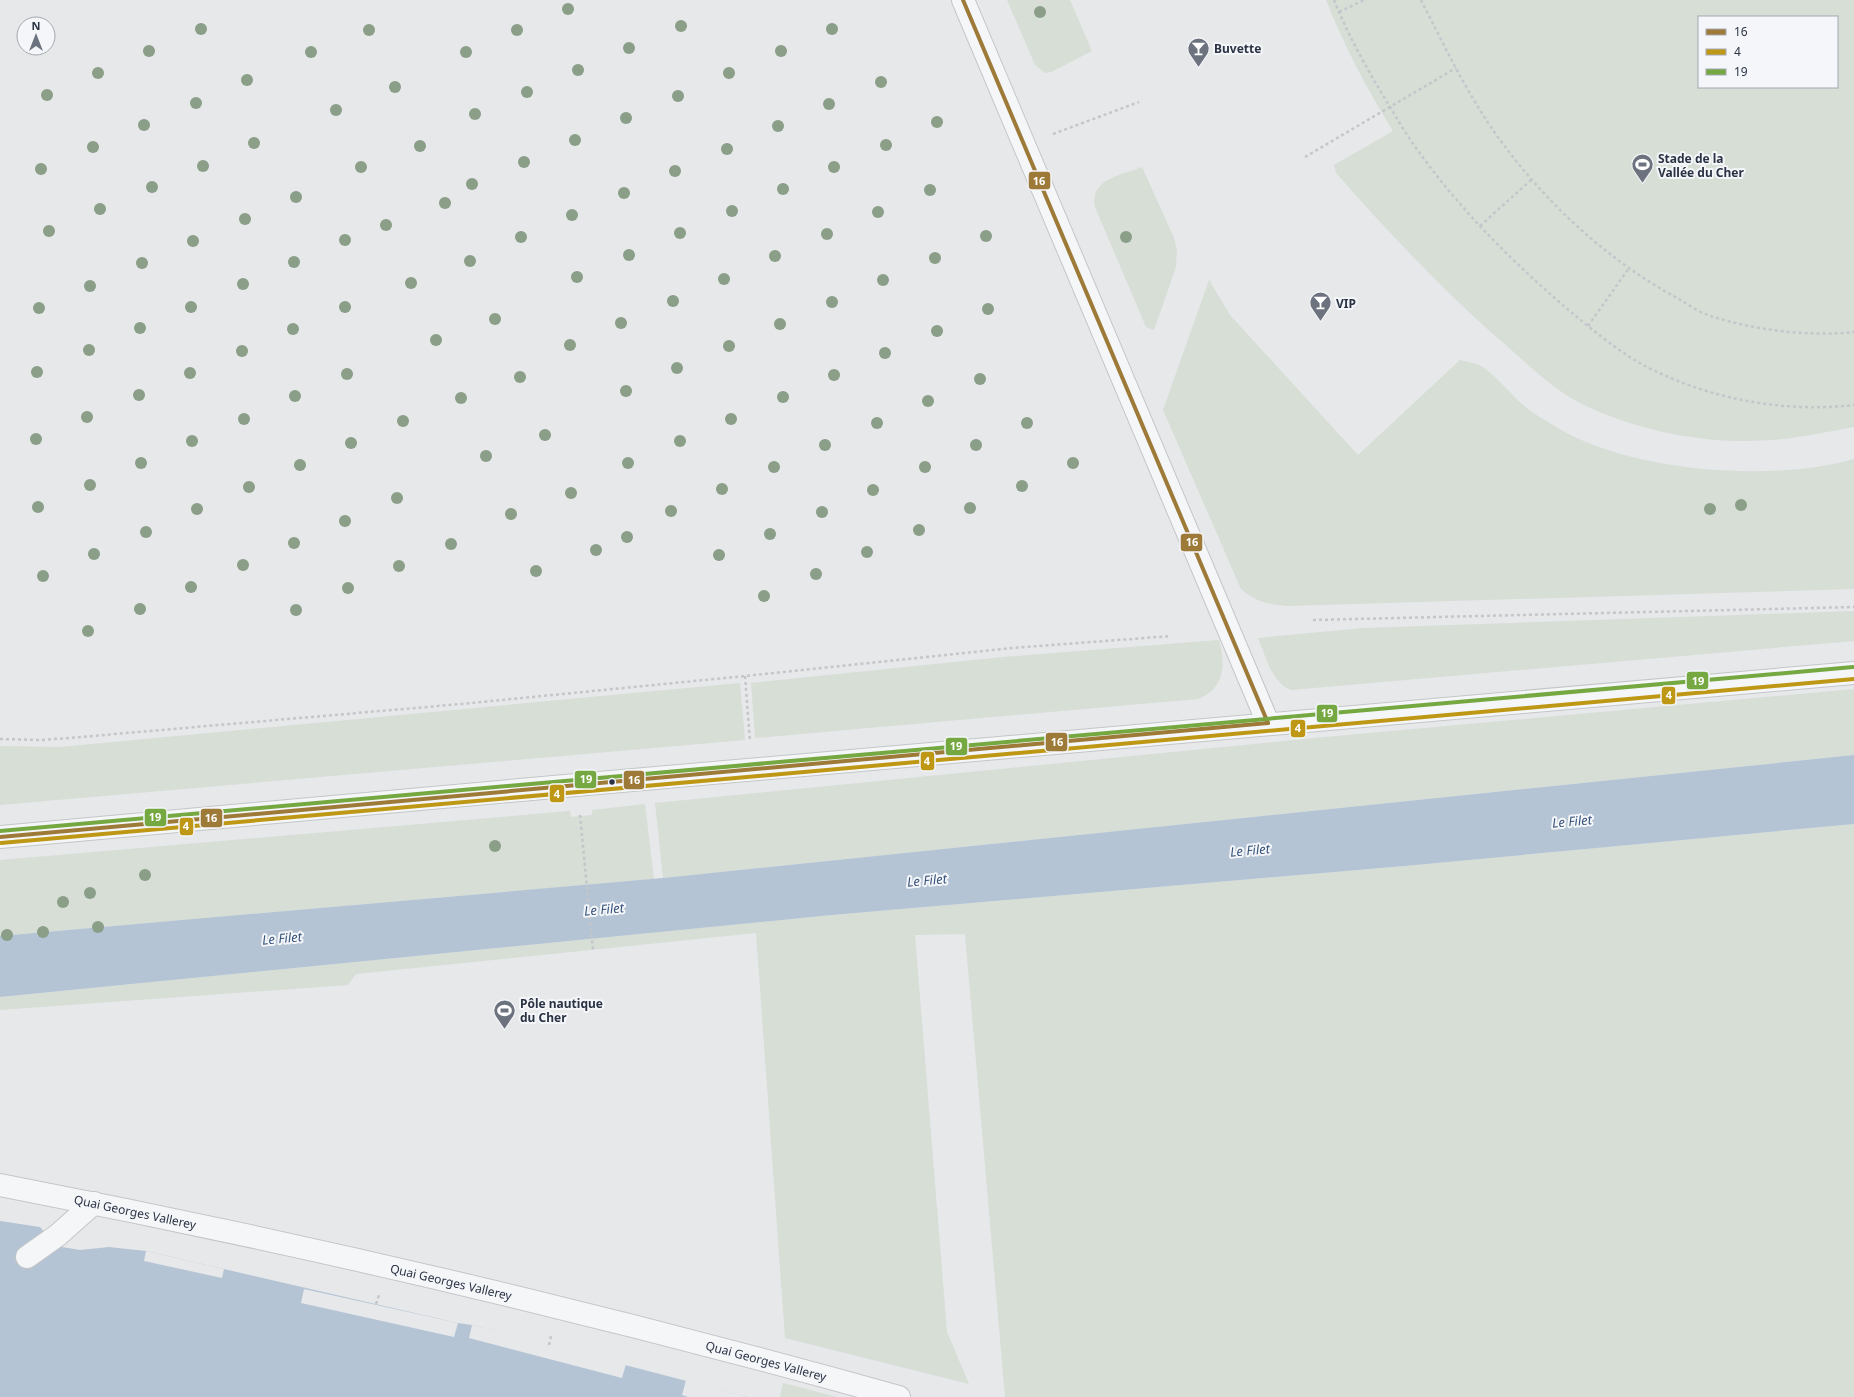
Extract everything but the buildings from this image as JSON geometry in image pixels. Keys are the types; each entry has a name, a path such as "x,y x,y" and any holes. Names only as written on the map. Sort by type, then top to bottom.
{"street":[{"path":"963,0 1268,723"},
{"path":"0,837 1268,723 1854,673"},
{"name":"Quai Georges Vallerey","path":"0,1185 94,1203 370,1263 732,1350 899,1397"},
{"path":"27,1257 58,1234 94,1203"}],"path":[{"path":"1334,0 1359,53 1390,107 1414,145 1456,199 1480,226 1515,261 1588,326 1643,366 1679,382 1708,391 1763,404 1779,406 1795,407 1854,405"},
{"path":"1339,12 1364,0"},
{"path":"1421,0 1456,68 1502,143 1530,180 1601,247 1660,289 1710,316 1770,329 1831,335 1854,332"},
{"path":"1305,157 1456,68"},
{"path":"1024,145 1139,102"},
{"path":"1480,226 1530,180"},
{"path":"1588,326 1630,268"},
{"path":"1313,620 1854,607"},
{"path":"0,739 41,740 469,703 1012,648 1171,636"},
{"path":"745,676 752,769"},
{"path":"580,815 593,950"}],"shaded area":[{"path":"1007,0 1070,0 1092,51 1051,72 1045,73 1035,65"},
{"name":"Stade de la Vallée du Cher","path":"1326,0 1854,0 1854,427 1771,440 1748,441 1700,438 1629,423 1584,405 1563,393 1535,371 1485,327 1441,285 1398,241 1336,173 1334,165 1393,131 1356,67"},
{"path":"1142,167 1174,238 1177,250 1176,267 1154,330 1146,327 1095,207 1094,198 1097,190 1102,184 1117,176"},
{"path":"1209,280 1230,315 1358,455 1460,360 1481,366 1496,378 1525,406 1553,425 1584,441 1619,454 1659,463 1700,469 1742,471 1783,470 1821,466 1854,459 1854,589 1287,606 1257,600 1241,589 1163,410"},
{"path":"1854,611 1854,641 1291,690 1284,686 1274,675 1258,638 1364,628"},
{"path":"1219,640 1222,658 1221,675 1218,683 1213,689 1207,695 1198,699 755,738 751,683 1003,657"},
{"path":"740,683 745,740 0,805 0,746 60,747"},
{"path":"1854,689 1854,755 663,878 655,803 1325,737"},
{"path":"645,804 654,879 0,936 0,860 570,811 571,817 592,815 592,810"},
{"path":"1854,824 1854,1397 1005,1397 965,934 915,935 947,1332 969,1384 785,1338 756,933 356,974 348,985 0,1010 0,997 832,915 1405,866"},
{"path":"783,1383 837,1397 780,1397"}],"water":[{"name":"Le Filet","path":"1854,755 1854,824 1405,866 832,915 0,997 0,936 663,878"},
{"path":"0,1221 40,1227 56,1246 80,1250 109,1247 146,1251 472,1325 748,1397 0,1397"}],"pier":[{"path":"146,1251 224,1269 222,1278 144,1261"},
{"path":"304,1289 458,1323 454,1337 301,1303"},
{"path":"472,1325 626,1364 622,1378 469,1338"},
{"path":"686,1380 748,1397 688,1397 682,1395"}],"transit line":[{"name":"16","path":"963,0 1268,723"},
{"name":"19","path":"0,831 1853,667"},
{"name":"4","path":"1,843 1854,679"},
{"name":"16","path":"0,837 1268,723"}],"place":[{"name":"Buvette","path":"1199,68"},
{"name":"Stade de la Vallée du Cher","path":"1643,184"},
{"name":"VIP","path":"1321,322"},
{"name":"Pôle nautique du Cher","path":"505,1030"}]}
